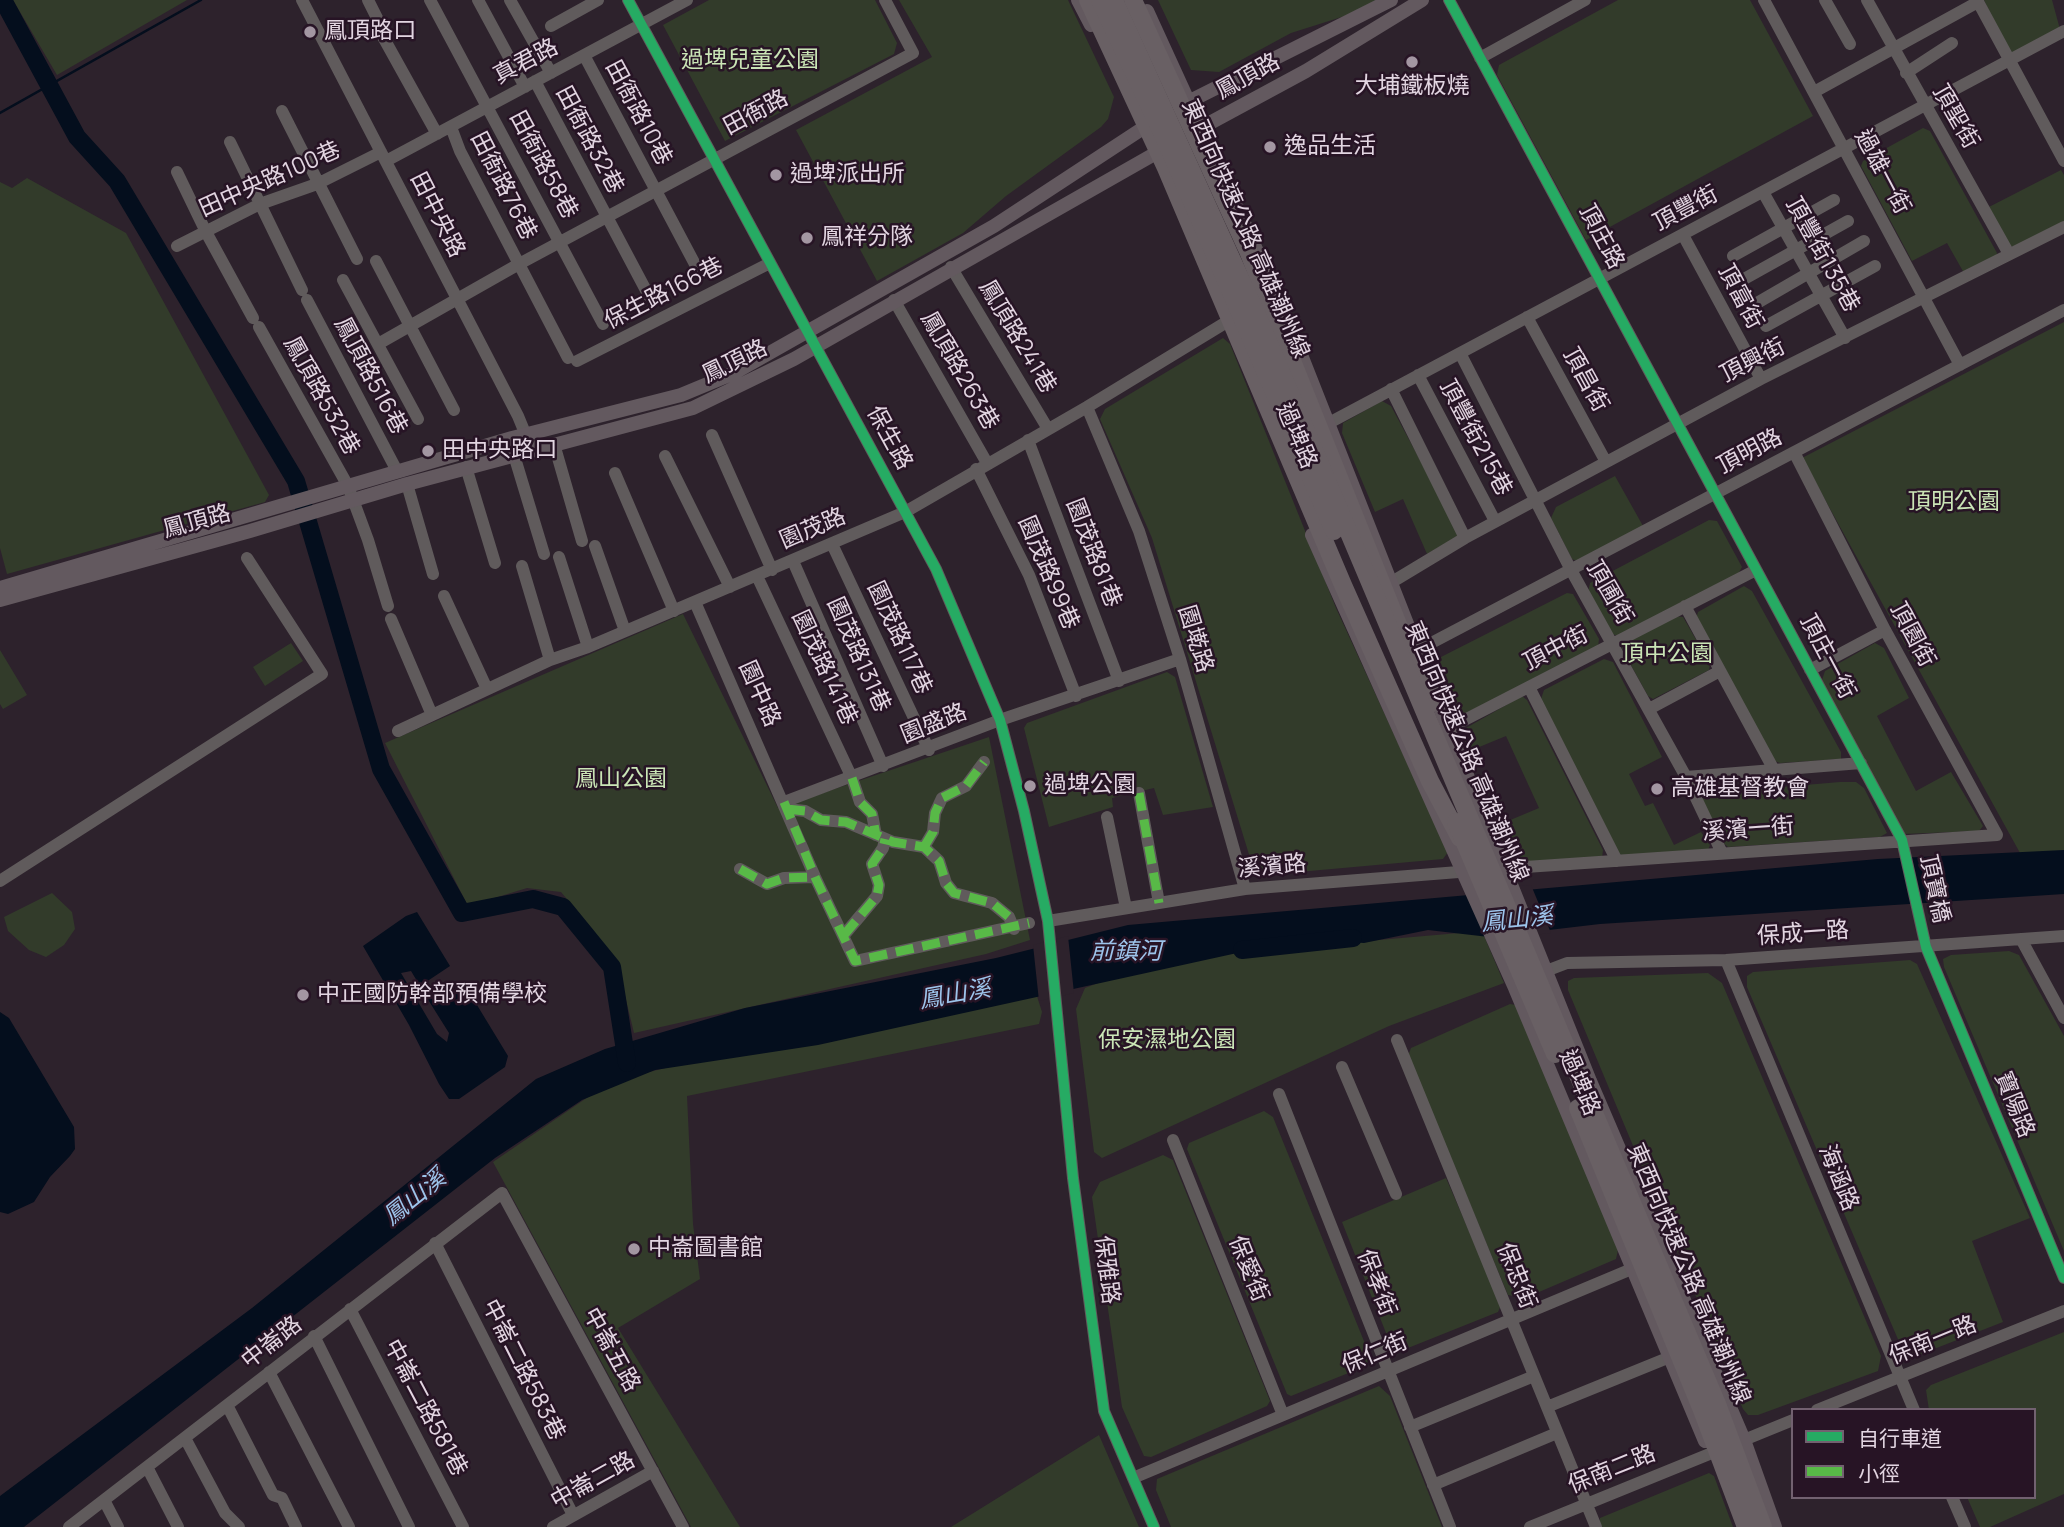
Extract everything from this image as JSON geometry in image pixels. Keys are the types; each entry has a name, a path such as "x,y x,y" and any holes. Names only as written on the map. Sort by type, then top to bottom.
{"highway":[{"path":"1088,0 1210,273 1408,732 1472,860"},
{"name":"東西向快速公路 高雄潮州線","path":"1100,0 1245,321 1437,772 1702,1410 1746,1527"},
{"name":"東西向快速公路 高雄潮州線","path":"1114,0 1257,315 1472,860 1717,1404 1763,1527"},
{"path":"1133,0 1199,130 1411,654 1472,860"}],"main road":[{"path":"1078,0 1144,127"},
{"path":"1142,0 1187,102"},
{"name":"鳳頂路","path":"0,588 289,510 350,492 397,471 526,434 681,395 734,373 994,226 1144,127 1187,102 1391,0"},
{"name":"鳳頂路","path":"350,492 407,484 693,408 724,395 815,347 951,267 1306,71 1422,0"},
{"name":"過埤路","path":"1199,130 1281,304 1502,868 1744,1440 1775,1527"},
{"name":"過埤路","path":"1156,153 1334,588 1472,860 1472,890 1634,1268 1738,1527"},
{"name":"鳳頂路","path":"0,600 250,531 289,510"}],"street":[{"name":"田中央路","path":"302,0 532,450"},
{"path":"368,0 437,134"},
{"name":"田衙路58巷","path":"429,0 489,106 603,324"},
{"name":"田衙路32巷","path":"478,0 530,84 649,296"},
{"path":"510,0 551,73"},
{"path":"551,26 598,0"},
{"name":"保生路","path":"628,0 905,512 955,610 1000,720 1024,811 1048,921"},
{"name":"真君路","path":"383,157 451,127 687,0"},
{"name":"田衙路","path":"377,344 655,190 913,53 885,0"},
{"name":"頂庄路","path":"1449,0 1716,494"},
{"path":"1480,58 1585,0"},
{"name":"過雄一街","path":"1764,0 1960,365"},
{"path":"1825,0 1850,44"},
{"name":"頂聖街","path":"1867,0 2009,254"},
{"path":"1814,92 1977,1 2064,161"},
{"name":"頂豐街","path":"1326,424 2064,31"},
{"path":"1906,73 1952,43"},
{"name":"田衙路10巷","path":"584,55 697,268"},
{"path":"282,111 357,259"},
{"name":"田衙路76巷","path":"451,127 460,151 519,264 573,359"},
{"name":"鳳頂路516巷","path":"230,142 304,295 397,471"},
{"name":"田中央路100巷","path":"177,247 260,204 383,157"},
{"name":"鳳頂路532巷","path":"177,172 205,232 350,492 388,606"},
{"name":"頂豐街135巷","path":"1763,192 1844,338"},
{"path":"1733,256 1834,200"},
{"path":"1744,279 1848,221"},
{"name":"頂興街","path":"1392,582 1495,521 1761,379 2064,227"},
{"name":"頂富街","path":"1683,234 1761,379"},
{"path":"1757,303 1864,241"},
{"path":"376,261 454,410"},
{"name":"保生路166巷","path":"573,359 770,263"},
{"name":"鳳頂路241巷","path":"951,267 1048,429"},
{"path":"1766,326 1875,267"},
{"path":"343,280 418,419"},
{"name":"鳳頂路263巷","path":"894,300 981,466"},
{"name":"頂明路","path":"1418,650 2064,310"},
{"name":"頂昌街","path":"1527,317 1606,462"},
{"name":"園茂路","path":"398,731 550,660 625,632 905,512 981,466 1087,408 1224,323"},
{"name":"頂圃街","path":"1460,353 1571,570 1686,777 1722,853"},
{"name":"頂豐街215巷","path":"1418,375 1495,521"},
{"path":"1391,389 1465,538"},
{"name":"園墘路","path":"1087,408 1139,531 1180,659 1245,889"},
{"path":"712,435 772,570"},
{"name":"園茂路81巷","path":"1028,440 1119,681"},
{"path":"554,444 582,541"},
{"name":"頂園街","path":"1794,452 1885,630 1997,835"},
{"path":"514,455 544,554"},
{"path":"665,456 730,587"},
{"name":"園茂路99巷","path":"981,466 1029,575 1076,696"},
{"path":"466,467 495,563"},
{"path":"615,474 674,611"},
{"path":"407,484 433,574"},
{"name":"頂庄一街","path":"1716,494 1902,840"},
{"name":"園茂路117巷","path":"832,544 929,750"},
{"path":"595,546 625,632"},
{"path":"559,557 588,647"},
{"path":"0,881 322,674 247,558"},
{"name":"園茂路131巷","path":"793,561 883,766"},
{"path":"522,566 550,660"},
{"name":"頂中街","path":"1447,729 1756,570"},
{"name":"園茂路141巷","path":"758,576 852,778 860,802 872,814 880,837"},
{"path":"443,596 487,690"},
{"name":"園中路","path":"695,602 815,877 855,961 1014,929"},
{"path":"1685,606 1774,771"},
{"path":"391,619 432,715"},
{"path":"1810,670 1885,630"},
{"name":"園盛路","path":"785,806 1000,720 1180,659"},
{"path":"1649,709 1720,671"},
{"path":"1529,687 1617,861"},
{"path":"924,847 933,832 935,813 942,798 966,786 984,762"},
{"path":"1686,777 1861,763"},
{"path":"1139,793 1160,903"},
{"path":"785,806 805,811 821,820 846,822 880,837 924,847 939,861 946,883 954,893 992,903 1009,917 1014,929 1029,923"},
{"path":"1107,817 1126,908"},
{"name":"溪濱一街","path":"1502,868 1997,835"},
{"path":"844,935 877,896 879,885 872,864 883,848 880,837"},
{"name":"頂寶橋","path":"1902,840 1926,947"},
{"name":"溪濱路","path":"1048,921 1245,889 1472,860 1502,868"},
{"path":"740,869 767,884 784,878 815,877"},
{"name":"保雅路","path":"1048,921 1073,1178 1104,1411 1154,1527"},
{"name":"保成一路","path":"1546,971 1567,963 1726,960 2064,936"},
{"path":"2021,939 2064,1018"},
{"name":"寶陽路","path":"1926,947 2064,1278"},
{"name":"海涵路","path":"1726,960 1913,1408"},
{"name":"保忠街","path":"1397,1040 1596,1527"},
{"path":"1342,1066 1396,1194"},
{"name":"保孝街","path":"1279,1094 1450,1527"},
{"name":"保愛街","path":"1173,1140 1283,1415"},
{"name":"中崙路","path":"69,1527 502,1193"},
{"name":"中崙五路","path":"502,1193 683,1527"},
{"name":"中崙二路583巷","path":"435,1243 564,1523"},
{"name":"保仁街","path":"1133,1478 1634,1268"},
{"name":"中崙二路581巷","path":"350,1309 463,1527"},
{"name":"保南一路","path":"1822,1408 2064,1311"},
{"path":"314,1336 408,1527"},
{"path":"1547,1407 1670,1357"},
{"path":"269,1372 349,1527"},
{"path":"1410,1427 1534,1376"},
{"path":"227,1405 273,1495 282,1498 296,1527"},
{"path":"1710,1453 1791,1421"},
{"path":"1433,1485 1557,1433"},
{"path":"185,1438 225,1513 239,1527"},
{"name":"保南二路","path":"1530,1527 1710,1453"},
{"path":"147,1467 178,1527"},
{"name":"中崙二路","path":"564,1523 653,1471"},
{"path":"1953,1499 1965,1527"},
{"path":"104,1500 118,1527"}],"green space":[{"path":"13,0 187,0 57,75"},
{"name":"過埤兒童公園","path":"709,0 875,0 897,43 894,54 725,141 663,25"},
{"path":"899,0 1068,0 1114,97 1108,119 1101,127 1006,196 963,233 877,281 796,130 932,57"},
{"path":"1158,0 1377,0 1348,15 1291,33 1219,72 1191,70"},
{"path":"1618,0 1750,0 1813,116 1586,240 1497,75 1499,65"},
{"path":"1984,0 2052,0 2061,33 2011,58"},
{"path":"1923,128 1930,131 1997,253 1996,257 1964,273 1947,243 1912,261 1861,166 1863,161"},
{"path":"2061,170 2064,175 2064,222 2013,247 2007,244 1987,208"},
{"path":"27,178 126,233 269,495 265,502 7,574 0,548 0,182 12,188"},
{"name":"頂明公園","path":"2064,322 2064,859 2025,862 1802,458"},
{"path":"1223,338 1230,344 1336,608 1448,852 1443,859 1265,875 1258,873 1251,861 1152,538 1100,419 1105,409"},
{"path":"1382,401 1391,406 1458,531 1457,537 1427,554 1403,499 1375,512 1342,433 1343,423"},
{"path":"1615,476 1643,526 1579,562 1572,559 1551,518 1556,507"},
{"path":"1709,520 1717,521 1742,567 1737,576 1619,636 1611,634 1588,592 1590,583"},
{"path":"1744,586 1752,591 1841,752 1841,759 1780,763 1772,760 1696,619 1698,612"},
{"path":"1567,593 1573,594 1599,639 1598,647 1455,719 1434,665 1439,658"},
{"name":"鳳山公園","path":"683,614 778,808 989,737 1030,940 986,954 634,1033 620,975 593,930 561,892 527,888 468,906 385,743"},
{"name":"頂中公園","path":"1674,616 1683,617 1710,664 1709,670 1653,699 1648,696 1621,647 1624,642"},
{"path":"291,643 303,661 265,686 253,667"},
{"path":"1875,643 1884,648 1909,698 1877,716 1916,791 1951,772 1983,826 1979,831 1903,834 1822,680 1825,671"},
{"path":"0,650 27,695 3,709 0,704"},
{"path":"1604,659 1613,662 1662,757 1629,774 1645,806 1653,803 1674,845 1701,832 1710,845 1708,850 1623,856 1617,852 1541,699 1544,690"},
{"path":"1167,672 1175,677 1213,807 1163,815 1154,788 1112,798 1113,807 1049,827 1024,728 1027,723"},
{"path":"1522,696 1527,700 1603,850 1602,858 1519,862 1510,858 1496,826 1539,808 1506,736 1467,752 1459,732"},
{"path":"1856,782 1864,788 1887,833 1880,837 1728,847 1721,841 1700,794"},
{"path":"52,893 72,912 75,929 64,945 46,957 29,950 8,931 4,917"},
{"name":"保安濕地公園","path":"1482,931 1504,983 1389,1026 1102,1158 1094,1152 1076,1009 1085,988 1160,959"},
{"path":"2009,951 2019,955 2064,1036 2064,1251 1944,967 1943,959 1951,955"},
{"path":"1910,960 1917,964 2030,1218 1972,1241 2003,1322 1911,1358 1903,1351 1747,987 1747,976 1753,972"},
{"path":"1708,973 1722,983 1881,1356 1878,1371 1758,1415 1748,1415 1743,1409 1568,990 1568,981 1574,978"},
{"path":"1036,993 1042,1012 1039,1024 687,1096 693,1224 700,1279 618,1328 740,1527 691,1527 493,1162 610,1082 787,1037"},
{"path":"1510,1004 1516,1005 1618,1250 1616,1259 1525,1298 1508,1295 1408,1056 1411,1048"},
{"path":"1264,1111 1273,1117 1370,1356 1366,1366 1291,1396 1287,1394 1187,1149 1189,1143"},
{"path":"1163,1155 1173,1160 1270,1401 1267,1406 1151,1457 1144,1456 1122,1407 1092,1197 1100,1182"},
{"path":"1446,1178 1501,1305 1498,1312 1398,1352 1392,1348 1342,1222"},
{"path":"2064,1332 2064,1494 1990,1527 1980,1527 1968,1499 2036,1499 2036,1408 1929,1408 1926,1390 1931,1385"},
{"path":"1379,1386 1390,1396 1442,1527 1171,1527 1156,1490 1157,1479"},
{"path":"1099,1435 1139,1527 951,1527"},
{"path":"1709,1473 1714,1476 1733,1527 1600,1527 1600,1518"}],"water":[{"name":"前鎮河","path":"2064,850 2064,894 1600,924 1489,937 1428,930 1364,943 1301,939 818,1045 655,1070 582,1100 495,1158 24,1527 0,1527 0,1496 252,1308 536,1079 605,1049 745,1008 996,958 1128,925 1878,859"},
{"path":"417,912 450,966 420,986 411,971 401,973 437,1034 447,1042 449,1033 427,998 449,983 463,982 508,1056 505,1067 459,1099 449,1099 439,1084 409,1025 363,946 406,916"},
{"path":"0,1012 9,1018 74,1127 75,1149 50,1177 34,1202 8,1214 0,1212"}],"pier":[{"path":"1531,885 1551,933 1488,940 1465,891"},
{"path":"1068,936 1074,993 1039,1001 1033,945"}],"waterway":[{"path":"3,0 77,137 117,181 296,481 381,769 462,913 533,899 563,907 612,967 627,1063"},
{"path":"0,113 201,0"},
{"name":"鳳山溪","path":"1242,950 1353,938"}],"marked path":[{"path":"924,847 933,832 935,813 942,798 966,786 984,762"},
{"path":"852,778 860,802 872,814 876,835"},
{"path":"1139,793 1159,903"},
{"path":"784,802 815,877 855,961 1029,923"},
{"path":"787,809 805,811 821,820 846,822 893,842 924,847 939,861 946,883 954,893 992,903 1009,917 1014,929"},
{"path":"844,935 877,896 879,885 872,864 883,848 885,839"},
{"path":"740,869 767,884 784,878 815,877"}],"cycle path":[{"path":"628,0 936,569 1000,720 1024,811 1048,921 1073,1178 1104,1411 1154,1527"},
{"path":"1449,0 1902,840 1926,947 2064,1278"}],"place":[{"name":"鳳頂路口","path":"310,32"},
{"name":"大埔鐵板燒","path":"1412,62"},
{"name":"逸品生活","path":"1270,147"},
{"name":"過埤派出所","path":"776,175"},
{"name":"鳳祥分隊","path":"807,238"},
{"name":"田中央路口","path":"428,451"},
{"name":"過埤公園","path":"1030,786"},
{"name":"高雄基督教會","path":"1657,789"},
{"name":"中正國防幹部預備學校","path":"303,995"},
{"name":"中崙圖書館","path":"634,1249"}]}
